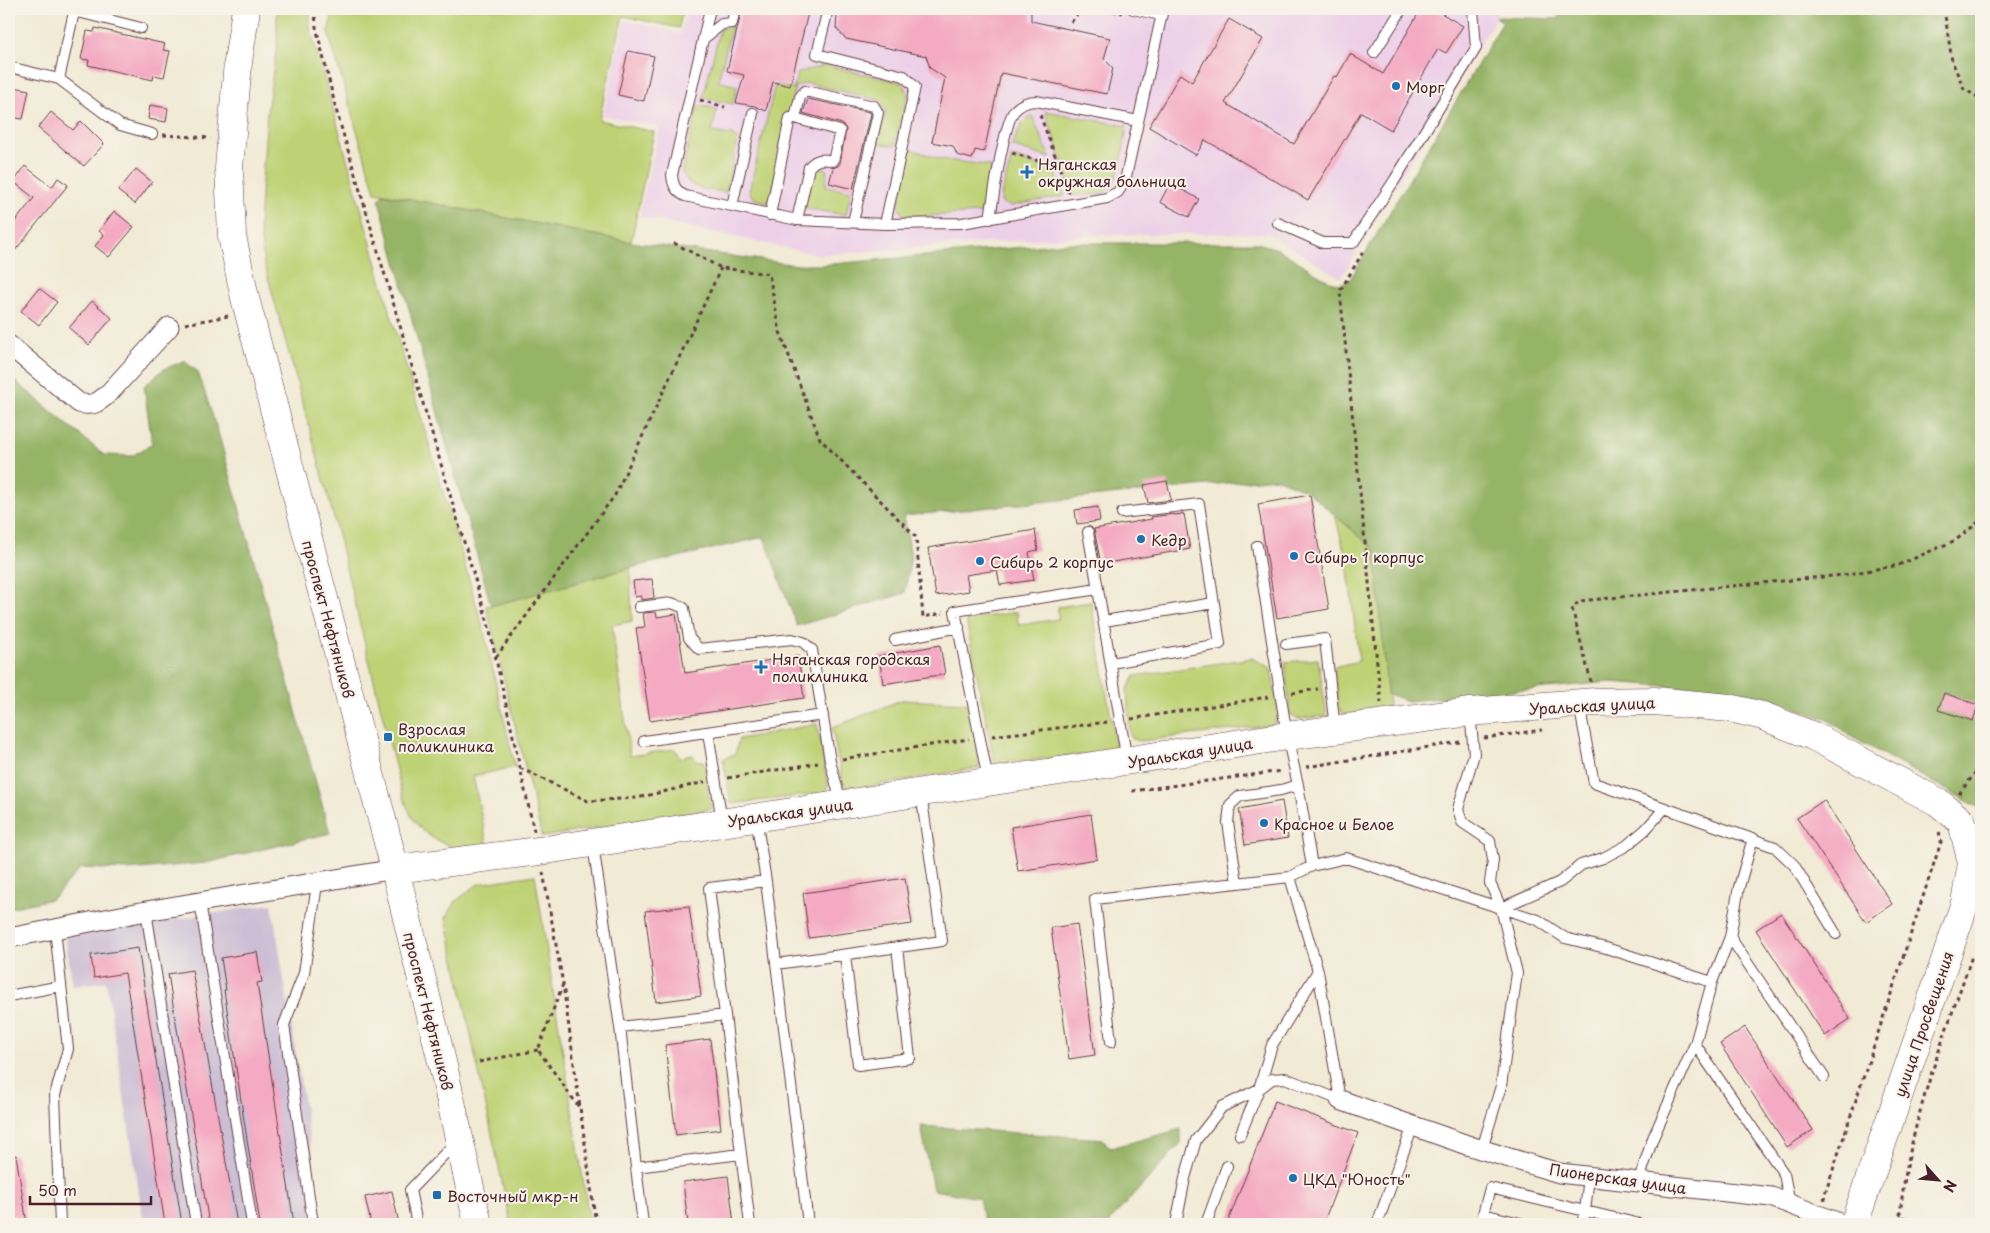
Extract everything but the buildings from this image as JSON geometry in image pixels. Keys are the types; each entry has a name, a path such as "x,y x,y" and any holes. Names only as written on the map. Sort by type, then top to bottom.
{"street":[{"name":"проспект Нефтяников","path":"246,9 238,62 229,168 232,236 248,312 395,869 460,1139 478,1224"},
{"path":"9,345 79,403 89,406 98,403 169,327"},
{"name":"Уральская улица","path":"395,869 539,851 1128,762 1287,736 1470,713 1587,702 1654,701 1693,703 1730,708 1763,716 1813,736 1938,802 1962,833"},
{"name":"улица Просвещения","path":"1854,1224 1965,903 1972,863 1962,833"},
{"path":"9,938 146,911 317,884 395,869"},
{"name":"Пионерская улица","path":"1340,1100 1482,1149 1559,1173 1771,1197 1834,1221"}],"lane":[{"path":"710,9 672,175 673,184 678,192 685,196 797,220 886,224 962,223 1106,198 1118,192 1125,181 1162,12 1131,11"},
{"path":"703,40 722,24 732,23 736,9"},
{"path":"828,9 817,54 904,76 915,87 886,224"},
{"path":"1374,53 1402,9"},
{"path":"1278,222 1323,243 1353,243 1394,181 1476,48 1474,9"},
{"path":"59,79 74,12 82,11 140,28"},
{"path":"9,67 59,79 120,125 152,134"},
{"path":"795,118 800,97 806,91 874,106 878,113 853,222"},
{"path":"990,219 1002,150 1010,118 1015,110 1029,101 1036,101 1138,121"},
{"path":"732,206 753,113"},
{"path":"770,215 790,118 795,118 840,132 833,161 823,158 814,161 809,167 797,220"},
{"path":"1111,663 1220,644 1199,504 1122,513"},
{"path":"1088,532 1128,762"},
{"path":"1257,546 1287,736 1298,784 1312,866"},
{"path":"988,782 955,612 1098,589"},
{"path":"639,607 672,603 684,608 689,638 699,649 792,638 803,642 812,650 830,761 842,805"},
{"path":"1104,621 1214,603"},
{"path":"895,640 959,627"},
{"path":"1286,644 1326,639 1335,730"},
{"path":"1587,702 1594,783 1775,847 1794,865 1836,934"},
{"path":"1470,713 1474,754 1458,809 1462,822 1490,841 1493,860 1490,883 1501,908 1517,973 1501,1086 1482,1149"},
{"path":"644,742 823,714"},
{"path":"708,732 722,822"},
{"path":"1237,883 1228,822 1230,805 1240,796 1281,790 1298,784"},
{"path":"776,964 942,941 921,793"},
{"path":"1501,908 1560,882 1581,865 1603,858 1626,846 1645,830 1664,809"},
{"path":"756,817 766,881 808,1224"},
{"path":"1638,1183 1653,1138 1695,1044 1712,982 1730,936 1739,887 1752,838"},
{"path":"593,842 620,1027 643,1224"},
{"path":"1111,1042 1095,899 1290,877 1312,866 1346,858 1538,920 1565,938 1606,948 1712,982"},
{"path":"1290,877 1318,970 1340,1100"},
{"path":"750,1224 709,888 766,881"},
{"path":"313,1224 284,1025 304,973 317,884"},
{"path":"200,902 252,1224"},
{"path":"146,911 196,1224"},
{"path":"55,929 68,1049 55,1095 60,1224"},
{"path":"1730,936 1824,1077"},
{"path":"845,954 858,1064 910,1058 897,947"},
{"path":"1240,1135 1259,1089 1272,1045 1318,970"},
{"path":"9,996 61,986"},
{"path":"620,1027 725,1015"},
{"path":"1695,1044 1784,1174 1790,1204"},
{"path":"1176,1224 1196,1140 1222,1107 1259,1089 1272,1079 1285,1078 1340,1100"},
{"path":"1377,1224 1413,1126"},
{"path":"417,1224 410,1190 460,1139"},
{"path":"636,1167 741,1154"},
{"path":"1206,1224 1226,1166"},
{"path":"1582,1224 1589,1177"},
{"path":"1524,1224 1481,1219 1490,1188 1640,1224"}],"path":[{"path":"315,9 316,27 338,113 488,623 496,657 539,851 563,984 596,1224"},
{"path":"1071,22 1082,9"},
{"path":"1105,9 1131,11"},
{"path":"1944,9 1952,61 1964,89 1981,99"},
{"path":"698,100 725,107"},
{"path":"1039,111 1072,203"},
{"path":"152,134 231,140"},
{"path":"1002,150 1059,167"},
{"path":"674,243 721,268 769,274 780,332 820,440 916,537 923,617 955,612"},
{"path":"1364,249 1340,291 1384,724"},
{"path":"496,657 615,495 721,268"},
{"path":"169,327 248,312"},
{"path":"1587,702 1572,608 1580,601 1843,575 1899,565 1956,540 1981,520"},
{"path":"520,768 588,801 637,798 715,780 830,761 979,738 1120,720 1330,687"},
{"path":"1132,791 1294,769 1546,729"},
{"path":"1834,1221 1824,1197 1941,842 1962,833"},
{"path":"1922,1224 1900,1216 1903,1186 1915,1127 1972,954"},
{"path":"538,1050 563,984"},
{"path":"478,1062 538,1050"},
{"path":"538,1050 580,1108"}],"shaded area":[{"name":"Няганская окружная больница","path":"687,9 1496,9 1496,17 1341,278 1267,233 1094,235 818,255 639,216 660,127 603,115 625,20 681,34"},
{"path":"272,904 323,1224 144,1224 106,981 73,986 65,937"}],"green space":[{"path":"277,9 310,9 310,28 391,315 483,627 515,767 473,776 488,848 468,849 438,841 422,830 410,814 401,790 329,499 264,263 259,225 267,112 277,45"},
{"path":"334,9 683,9 679,28 623,16 599,120 654,132 631,242 375,192 328,32"},
{"path":"1560,9 1981,9 1981,809 1852,737 1830,721 1783,703 1707,689 1610,682 1408,701 1387,694 1375,550 1307,491 1276,478 904,516 911,556 905,593 797,626 764,537 630,568 491,606 379,200 383,194 631,242 797,265 821,265 1069,243 1257,243 1278,249 1327,280 1339,284 1349,281 1503,22 1496,17 1559,19"},
{"path":"732,26 718,81 737,86 733,104 703,98 720,29"},
{"path":"825,65 903,83 908,94 895,146 878,143 886,111 879,100 806,83 795,87 770,203 754,199 749,192 775,85 793,89 798,73"},
{"path":"698,105 717,109 712,132 732,135 738,140 726,192 705,190 694,186 685,178 682,171"},
{"path":"1045,111 1127,126 1118,172 1110,187 1104,192 1093,195 1073,195"},
{"path":"1032,115 1050,158 1011,146 1022,124"},
{"path":"911,149 940,159 991,166 981,213 904,217 898,205"},
{"path":"1012,157 1055,171 1065,196 1010,206 1001,202"},
{"path":"811,166 827,169 826,186 851,191 846,215 802,208"},
{"path":"184,361 198,372 218,432 330,833 206,863 127,870 81,868 52,899 9,908 9,376 104,455 132,456 152,444 144,386 164,369"},
{"path":"1335,515 1375,550 1389,705 1385,711 1349,714 1342,713 1338,706 1334,667 1359,661 1347,561"},
{"path":"630,568 632,621 612,625 630,756 675,749 679,758 693,755 697,761 704,761 711,809 542,837 486,605 491,606"},
{"path":"1091,602 1116,746 1110,752 1002,763 994,761 966,620 1017,612 1018,625 1058,619 1058,607"},
{"path":"1252,658 1271,668 1279,715 1273,725 1140,741 1133,739 1130,734 1127,690 1135,676"},
{"path":"1318,659 1327,716 1297,719 1290,714 1285,662"},
{"path":"901,700 967,703 971,711 981,759 978,768 853,789 847,788 843,783 832,728"},
{"path":"817,724 828,785 825,793 731,804 723,759 735,754 739,739"},
{"path":"535,875 590,1224 511,1224 446,918 456,901 478,884"},
{"path":"921,1126 1103,1139 1110,1148 1181,1129 1181,1143 1109,1222 1110,1224 984,1224 979,1198 933,1190"}],"place":[{"name":"Морг","path":"1396,86"},
{"name":"Няганская окружная больница","path":"1027,172"},
{"name":"Кедр","path":"1141,539"},
{"name":"Сибирь 1 корпус","path":"1294,556"},
{"name":"Сибирь 2 корпус","path":"980,561"},
{"name":"Няганская городская поликлиника","path":"761,667"},
{"name":"Взрослая поликлиника","path":"388,737"},
{"name":"Красное и Белое","path":"1264,823"},
{"name":"ЦКД \"Юность\"","path":"1293,1178"},
{"name":"Восточный мкр-н","path":"437,1195"}]}
